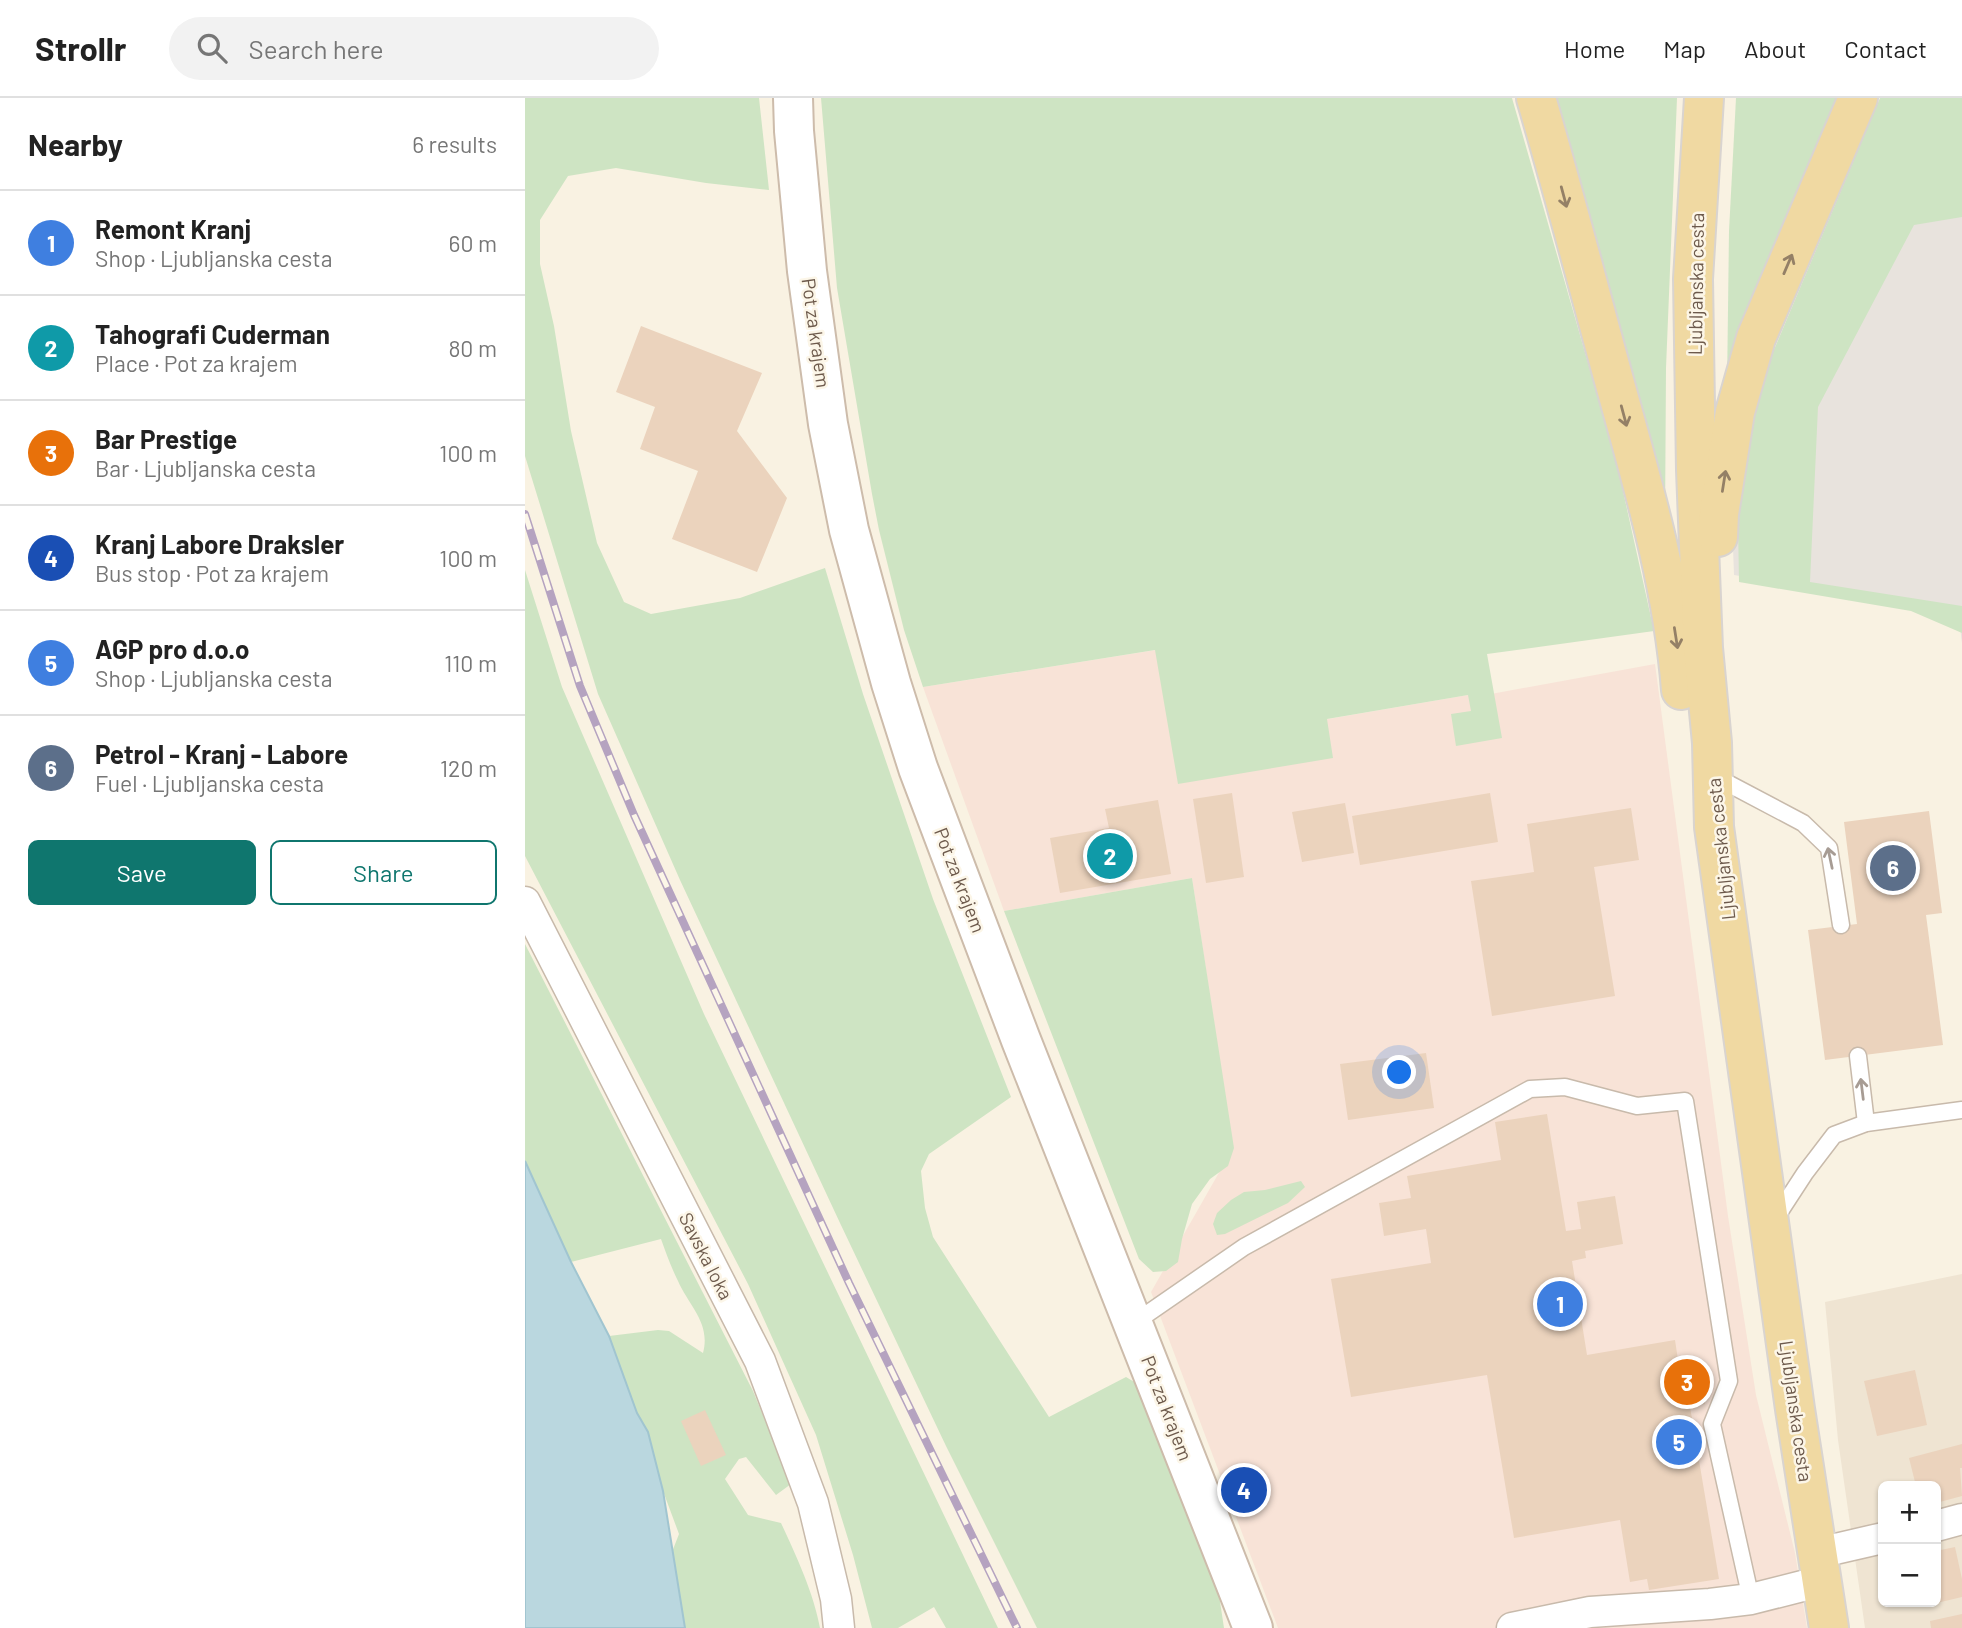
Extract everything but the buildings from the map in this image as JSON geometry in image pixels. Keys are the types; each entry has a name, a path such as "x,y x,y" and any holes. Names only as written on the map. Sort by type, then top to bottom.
{"main road":[{"path":"1536,98 1653,525 1678,649 1686,762 1714,827"},
{"name":"Ljubljanska cesta","path":"1704,98 1693,279 1696,470 1714,827 1795,1409 1829,1628"},
{"path":"1712,759 1723,706 1727,666 1718,575 1719,514 1735,412 1756,338 1858,98"}],"street":[{"name":"Pot za krajem","path":"793,98 807,271 828,424 849,530 872,618 918,768 1021,1040 1253,1628"},
{"name":"Savska loka","path":"525,902 760,1361 814,1503 836,1599 839,1628"},
{"path":"1941,1525 1962,1520"},
{"path":"1512,1628 1590,1612 1751,1599 1878,1540"}],"lane":[{"path":"1712,759 1803,823 1829,848 1841,925"},
{"path":"1858,1056 1866,1123"},
{"path":"1133,1323 1244,1247 1530,1089 1565,1087 1637,1106 1685,1101 1729,1381 1711,1424 1751,1599"},
{"path":"1770,1227 1805,1173 1834,1135 1866,1123 1962,1110"}],"shaded area":[{"path":"1962,98 1962,643 1958,611 1734,575 1733,547 1751,423"},
{"path":"1156,650 1179,784 1287,726 1468,695 1491,694 1655,664 1728,1216 1756,1395 1795,1553 1807,1628 1278,1628 1151,1292 1233,1148 1192,878 1004,911 923,687"},
{"path":"1962,1274 1962,1628 1865,1628 1838,1440 1825,1302"}],"green space":[{"path":"525,98 759,98 769,190 616,168 568,176 540,220 540,264 554,326 571,431 597,543 624,602 651,614 740,598 825,568 863,694 933,899 1011,1097 929,1154 921,1171 925,1208 933,1237 1049,1417 1126,1377 1136,1383 1219,1595 1224,1628 1037,1628 946,1446 680,880 598,694 525,456"},
{"path":"821,98 1512,98 1617,464 1654,631 1487,654 1502,738 1456,746 1451,714 1471,711 1468,695 1327,719 1333,758 1178,784 1155,650 923,687 904,630 872,494 837,288"},
{"path":"1548,98 1677,98 1666,368 1665,525"},
{"path":"1736,98 1842,98 1727,387 1729,231"},
{"path":"1880,98 1962,98 1962,217 1914,225 1818,407 1810,582 1962,606 1962,633 1911,611 1739,582 1738,524 1748,429 1760,383"},
{"path":"525,570 562,687 704,1014 998,1628 946,1628 934,1607 898,1628 872,1628 816,1435 748,1284 525,856"},
{"path":"1192,878 1234,1148 1228,1166 1210,1179 1192,1204 1178,1262 1166,1271 1153,1272 1139,1259 1004,911"},
{"path":"525,944 753,1391 791,1484 776,1495 746,1457 739,1459 725,1479 748,1515 781,1523 809,1588 820,1628 685,1628 672,1552 679,1534 663,1491 648,1432 637,1413 609,1336 669,1331 703,1353 705,1342 702,1324 675,1276 661,1239 571,1262 525,1161"},
{"path":"1301,1181 1305,1187 1288,1203 1225,1234 1217,1235 1213,1224 1217,1213 1231,1200 1244,1192"}],"water":[{"path":"525,1161 571,1262 609,1336 637,1413 648,1432 663,1491 685,1628 525,1628"}],"railway":[{"path":"525,514 580,686 634,815 849,1283 1017,1628"}],"place":[{"name":"Tahografi Cuderman","path":"1110,856"},
{"name":"Petrol - Kranj - Labore","path":"1893,868"},
{"name":"Remont Kranj","path":"1560,1304"},
{"name":"Bar Prestige","path":"1687,1382"},
{"name":"AGP pro d.o.o","path":"1679,1442"},
{"name":"Kranj Labore Draksler","path":"1244,1490"}]}
